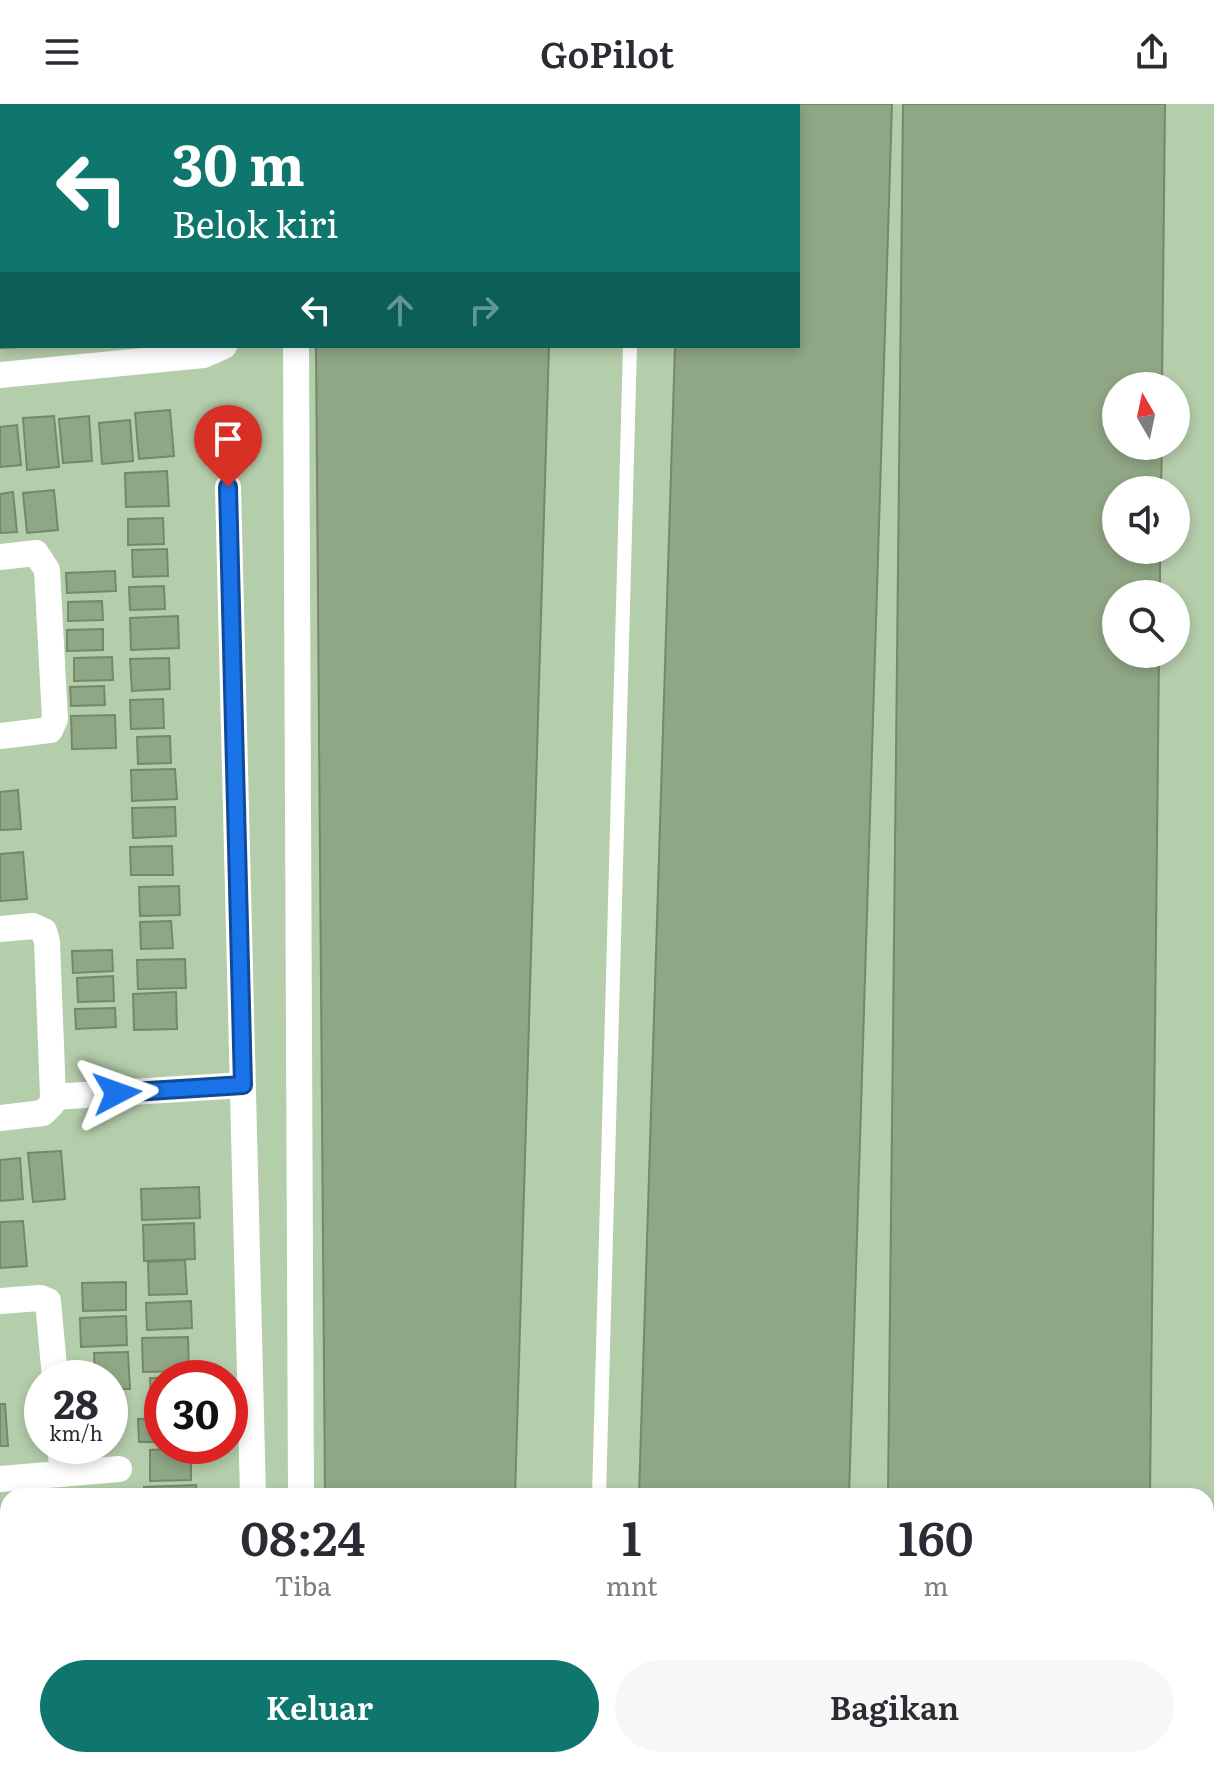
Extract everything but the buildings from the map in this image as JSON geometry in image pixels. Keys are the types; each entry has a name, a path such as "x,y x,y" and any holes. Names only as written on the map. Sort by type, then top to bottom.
{"street":[{"path":"0,375 204,355 220,348"},
{"path":"296,348 301,1488"},
{"path":"228,487 253,1488"},
{"path":"0,557 36,553 47,570 55,719 50,730 0,736"},
{"path":"0,929 33,926 44,931 47,942 53,1097 52,1104 43,1113 0,1118"},
{"path":"53,1097 243,1085"},
{"path":"0,1301 40,1298 48,1301 53,1360"},
{"path":"62,1464 63,1474"},
{"path":"0,1479 119,1469"}],"lane":[{"path":"599,1488 630,348"}],"route":[{"path":"117,1093 243,1085 228,487"}]}
